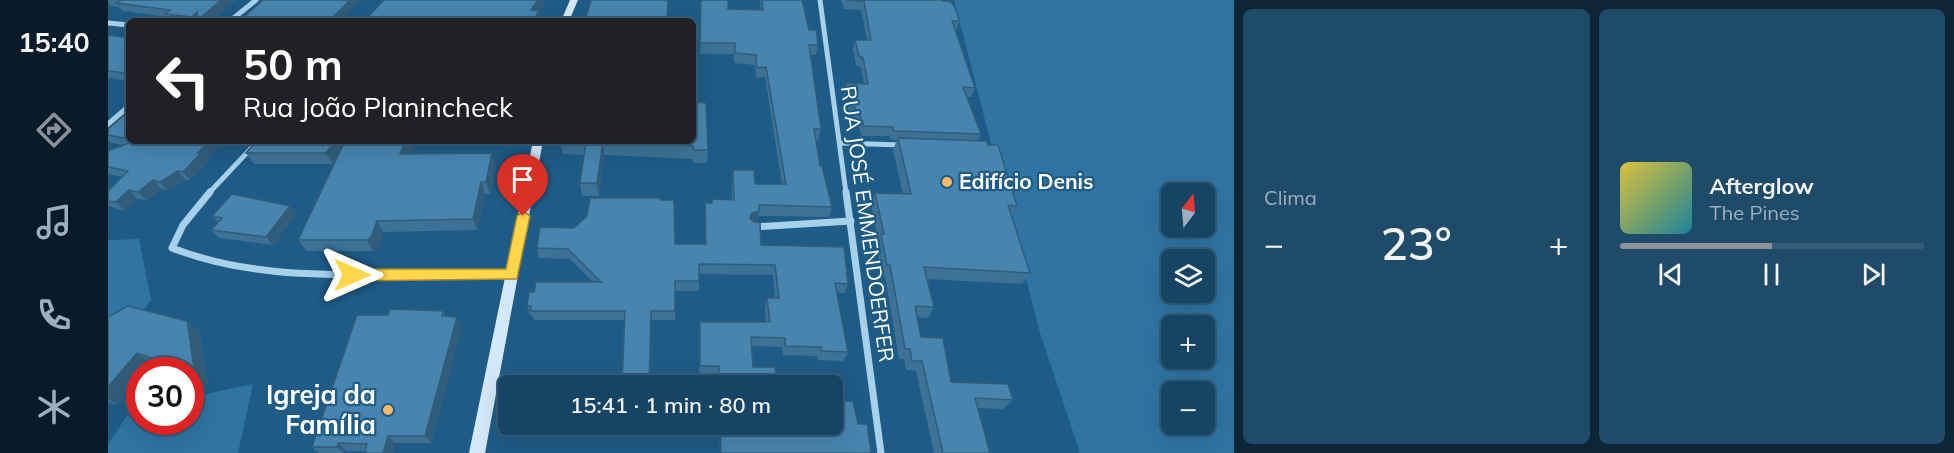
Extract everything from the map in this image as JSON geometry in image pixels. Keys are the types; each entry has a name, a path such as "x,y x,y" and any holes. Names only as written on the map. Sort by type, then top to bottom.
{"main road":[{"path":"566,18 574,0"},
{"path":"477,453 537,144"}],"street":[{"path":"234,18 256,0"},
{"name":"RUA JOSÉ EMMENDOERFER","path":"820,0 881,453"},
{"path":"108,23 126,26"},
{"path":"108,124 126,109"},
{"path":"840,143 911,145"},
{"path":"255,144 184,224 172,242 172,248 195,258 228,266 307,275 512,275"},
{"path":"754,226 851,221"}],"shaded area":[{"path":"954,0 1234,0 1234,453 1080,453 1040,333"},
{"path":"139,239 151,300 108,357 108,240"},
{"path":"253,384 238,453 108,453 108,444 126,417 126,435 204,435 204,394"}],"building":[{"path":"121,0 221,0 200,18 198,18 197,12 192,17 165,14 170,10 116,3"},
{"path":"263,0 350,0 332,18 243,18"},
{"path":"384,0 538,0 531,10 539,11 535,18 367,18"},
{"path":"591,0 668,0 667,18 586,18"},
{"path":"701,0 728,0 728,9 763,10 762,0 802,0 809,30 816,30 818,45 809,45 821,129 814,129 820,166 822,166 832,207 759,205 759,211 752,213 750,218 754,222 760,222 761,245 844,247 848,284 835,283 848,352 821,351 821,347 785,346 785,338 751,337 753,367 775,367 776,375 719,375 719,366 700,366 700,322 770,322 767,298 779,298 775,265 699,264 699,281 675,281 675,311 651,311 649,375 622,375 625,311 530,311 531,306 527,306 529,292 534,292 536,282 601,282 568,249 537,248 540,227 574,228 587,216 590,198 674,200 675,244 706,244 705,203 712,203 712,199 734,200 733,170 754,170 755,184 786,184 766,67 757,68 756,55 735,53 735,43 700,43"},
{"path":"846,0 942,0 951,2 960,21 952,21 975,88 963,87 981,134 894,131 893,127 864,126 855,107 850,107 846,83 868,84 863,58 859,56 855,40 871,40 864,1"},
{"path":"108,35 126,38 126,71 108,71"},
{"path":"696,102 706,103 708,150 694,150 693,146 657,144 696,144"},
{"path":"126,114 126,138 108,135 108,129"},
{"path":"898,138 987,141 988,145 998,145 1017,206 1008,205 1030,273 924,267 934,307 915,306 921,337 943,338 951,382 1008,384 1013,400 975,398 990,453 943,453 922,361 912,361 910,349 905,349 890,265 887,265 881,234 884,234 875,193 911,194"},
{"path":"126,144 206,144 183,172 178,171 160,182 153,180 138,192 129,190 116,202 108,201 108,191 128,171 108,167 108,151"},
{"path":"254,144 333,144 326,153 246,153"},
{"path":"344,144 405,144 400,154 492,153 486,182 481,182 473,219 377,221 371,237 367,240 298,240"},
{"path":"586,144 603,144 597,183 580,183"},
{"path":"232,194 290,206 266,237 211,230 222,218 212,216"},
{"path":"128,306 187,321 192,357 149,357 137,353 134,357 126,357 126,366 108,387 108,317"},
{"path":"390,309 443,311 442,316 457,317 425,436 388,436 383,453 365,453 367,444 338,443 337,447 312,447 357,315 388,315"},
{"path":"843,401 853,401 858,424 867,424 871,453 721,453 720,435 843,435"}],"place":[{"name":"Edifício Denis","path":"947,182"},
{"name":"Igreja da Família","path":"388,410"}],"route":[{"path":"352,275 512,275 523,216"}]}
